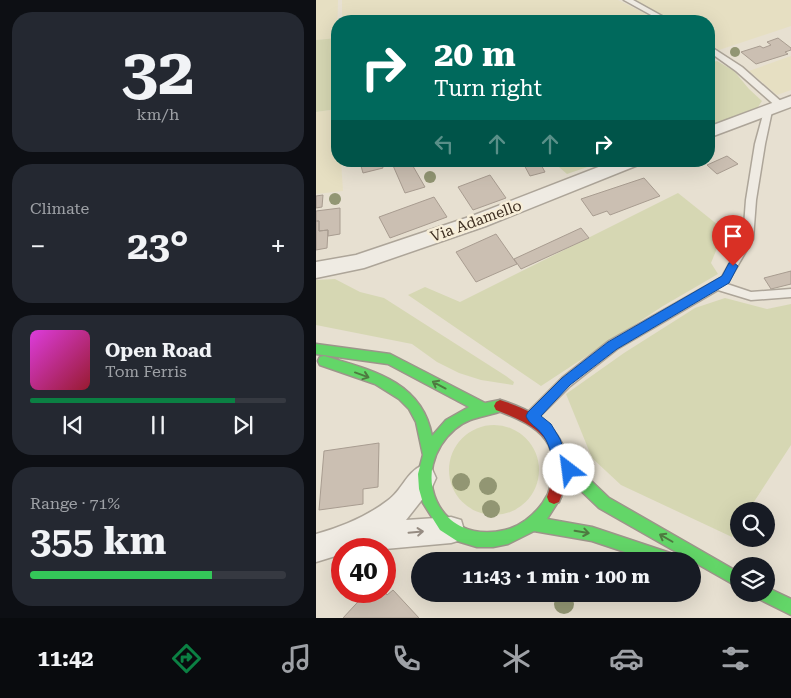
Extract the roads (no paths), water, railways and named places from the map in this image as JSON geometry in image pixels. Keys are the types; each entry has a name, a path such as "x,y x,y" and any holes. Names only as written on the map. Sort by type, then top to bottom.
{"street":[{"path":"715,130 780,106"},
{"name":"Via Adamello","path":"316,270 357,263 479,221 617,167"},
{"path":"316,348 390,359 482,408"},
{"path":"316,358 391,385 409,399 420,416 428,452"},
{"path":"500,406 515,409 532,416 546,429 556,443 560,461 560,481 548,509 534,524 514,535 490,540 469,538 451,530 432,510 425,494 423,478 428,452 437,437 449,424 464,414 482,408 500,406"},
{"path":"560,461 604,503 730,577"},
{"path":"350,538 398,510 423,478"},
{"path":"534,524 592,534 646,552"},
{"path":"350,538 451,530"},
{"path":"316,548 331,544"},
{"path":"701,571 730,580"},
{"path":"775,600 791,608"}],"lane":[{"path":"628,0 656,15"},
{"path":"532,416 566,382 613,345 726,280 748,239 756,172 780,106 739,69 715,52"},
{"path":"715,285 751,296 791,293"}]}
